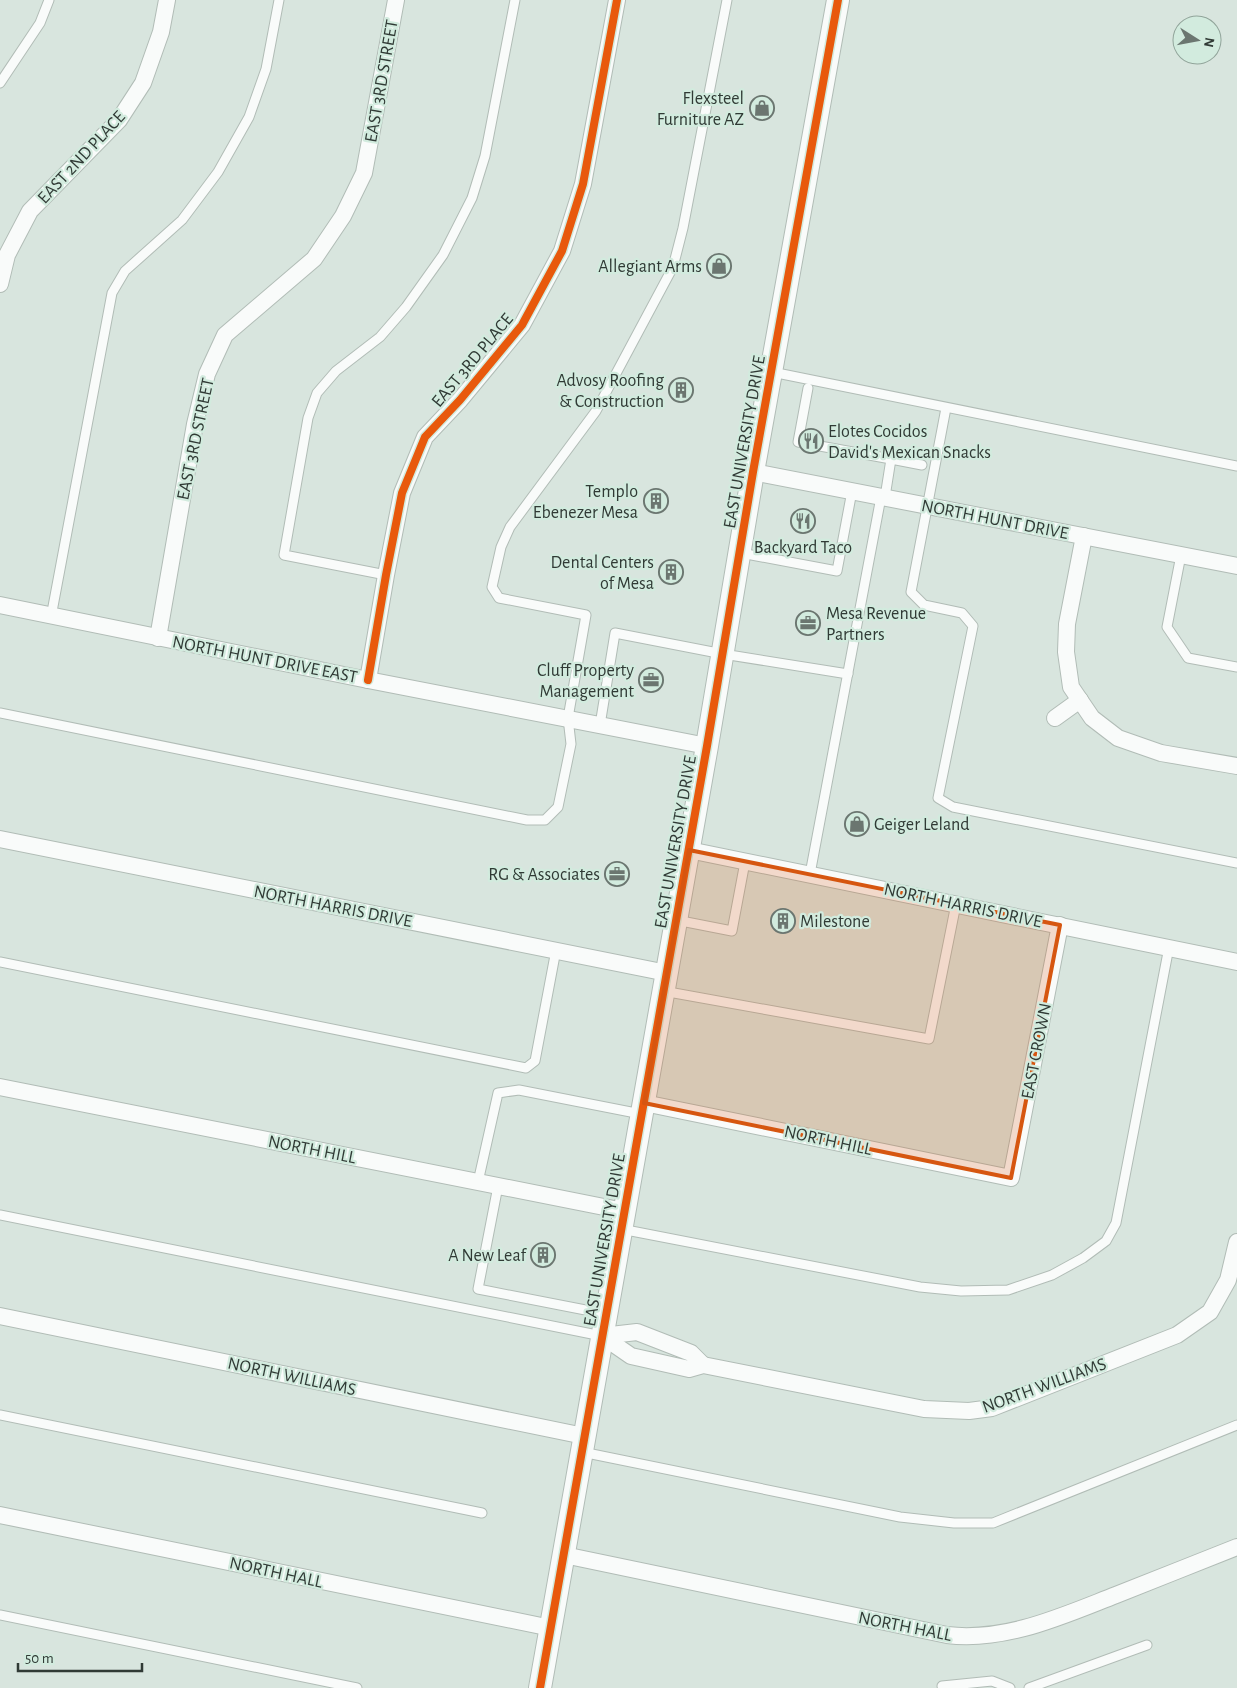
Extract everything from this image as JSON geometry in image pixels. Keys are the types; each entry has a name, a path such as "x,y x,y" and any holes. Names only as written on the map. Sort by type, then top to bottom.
{"main road":[{"name":"EAST UNIVERSITY DRIVE","path":"540,1688 707,746 753,472 838,0"}],"street":[{"name":"EAST 2ND PLACE","path":"0,284 7,255 30,210 119,120 143,83 161,32 167,0"},
{"name":"EAST 3RD STREET","path":"158,638 195,424 207,374 225,335 314,259 343,216 364,173 396,0"},
{"name":"EAST 3RD PLACE","path":"368,680 402,493 425,437 460,400 522,325 562,251 583,184 616,0"},
{"name":"NORTH HUNT DRIVE","path":"753,472 1237,566"},
{"path":"1084,536 1067,624 1066,652 1072,687 1080,700 1092,718 1118,738 1161,752 1237,766"},
{"name":"NORTH HUNT DRIVE EAST","path":"0,606 707,746"},
{"path":"1055,718 1080,700"},
{"name":"NORTH HARRIS DRIVE","path":"0,839 556,950 665,982"},
{"name":"NORTH HARRIS DRIVE","path":"688,850 1237,962"},
{"name":"EAST CROWN","path":"1011,1178 1060,925"},
{"name":"NORTH HILL","path":"0,1087 498,1186 623,1220"},
{"name":"NORTH HILL","path":"643,1108 1011,1178"},
{"name":"NORTH WILLIAMS","path":"602,1336 636,1332 691,1353 704,1364 924,1409 968,1411 992,1408 1177,1335 1210,1312 1228,1280 1237,1242"},
{"name":"NORTH WILLIAMS","path":"0,1316 583,1444"},
{"name":"NORTH WILLIAMS","path":"602,1336 631,1356 688,1369 704,1364"},
{"name":"NORTH HALL","path":"0,1515 551,1628"},
{"name":"NORTH HALL","path":"564,1555 932,1632 968,1637 1008,1632 1043,1623 1237,1547"}],"lane":[{"path":"0,83 40,23 49,0"},
{"path":"51,617 112,293 125,271 182,220 218,172 249,117 266,69 279,0"},
{"path":"386,575 284,555 308,418 317,393 336,371 380,337 406,307 443,255 472,198 485,156 515,0"},
{"path":"0,714 528,820 545,820 558,807 571,744 568,718 586,616 499,598 492,587 501,547 510,527 596,411 674,267 684,228 727,0"},
{"path":"771,372 1237,466"},
{"path":"808,388 798,442 922,465"},
{"path":"946,408 911,592 924,605 962,613 972,626 938,798 953,807 1237,863"},
{"path":"810,874 891,460"},
{"path":"740,553 837,571 852,491"},
{"path":"1182,556 1167,627 1188,658 1237,667"},
{"path":"600,725 615,633 722,654 848,674"},
{"path":"676,920 732,931 745,862"},
{"path":"665,982 929,1039 956,904"},
{"path":"623,1220 920,1287 961,1291 1008,1290 1052,1276 1083,1258 1106,1240 1116,1223 1169,947"},
{"path":"0,962 526,1068 535,1061 556,950"},
{"path":"478,1182 498,1093 519,1090 643,1108"},
{"path":"498,1186 478,1289 606,1314"},
{"path":"0,1215 602,1336"},
{"path":"0,1415 482,1514"},
{"path":"583,1444 900,1517 954,1523 994,1523 1237,1425"},
{"path":"0,1615 357,1688"},
{"path":"1029,1688 1147,1645"},
{"path":"942,1686 992,1681 1010,1688"}],"highlighted area":[{"path":"689,850 1060,925 1011,1178 644,1103"}],"cycle path":[{"path":"368,680 402,493 425,437 460,400 522,325 562,251 583,184 617,0"},
{"path":"540,1688 707,746 753,472 838,0"}],"place":[{"name":"Flexsteel Furniture AZ","path":"762,108"},
{"name":"Allegiant Arms","path":"719,266"},
{"name":"Advosy Roofing & Construction","path":"681,390"},
{"name":"Elotes Cocidos David's Mexican Snacks","path":"811,441"},
{"name":"Templo Ebenezer Mesa","path":"656,501"},
{"name":"Backyard Taco","path":"803,521"},
{"name":"Dental Centers of Mesa","path":"671,572"},
{"name":"Mesa Revenue Partners","path":"808,623"},
{"name":"Cluff Property Management","path":"651,680"},
{"name":"Geiger Leland","path":"857,824"},
{"name":"RG & Associates","path":"617,874"},
{"name":"Milestone","path":"783,921"},
{"name":"A New Leaf","path":"543,1255"}]}
